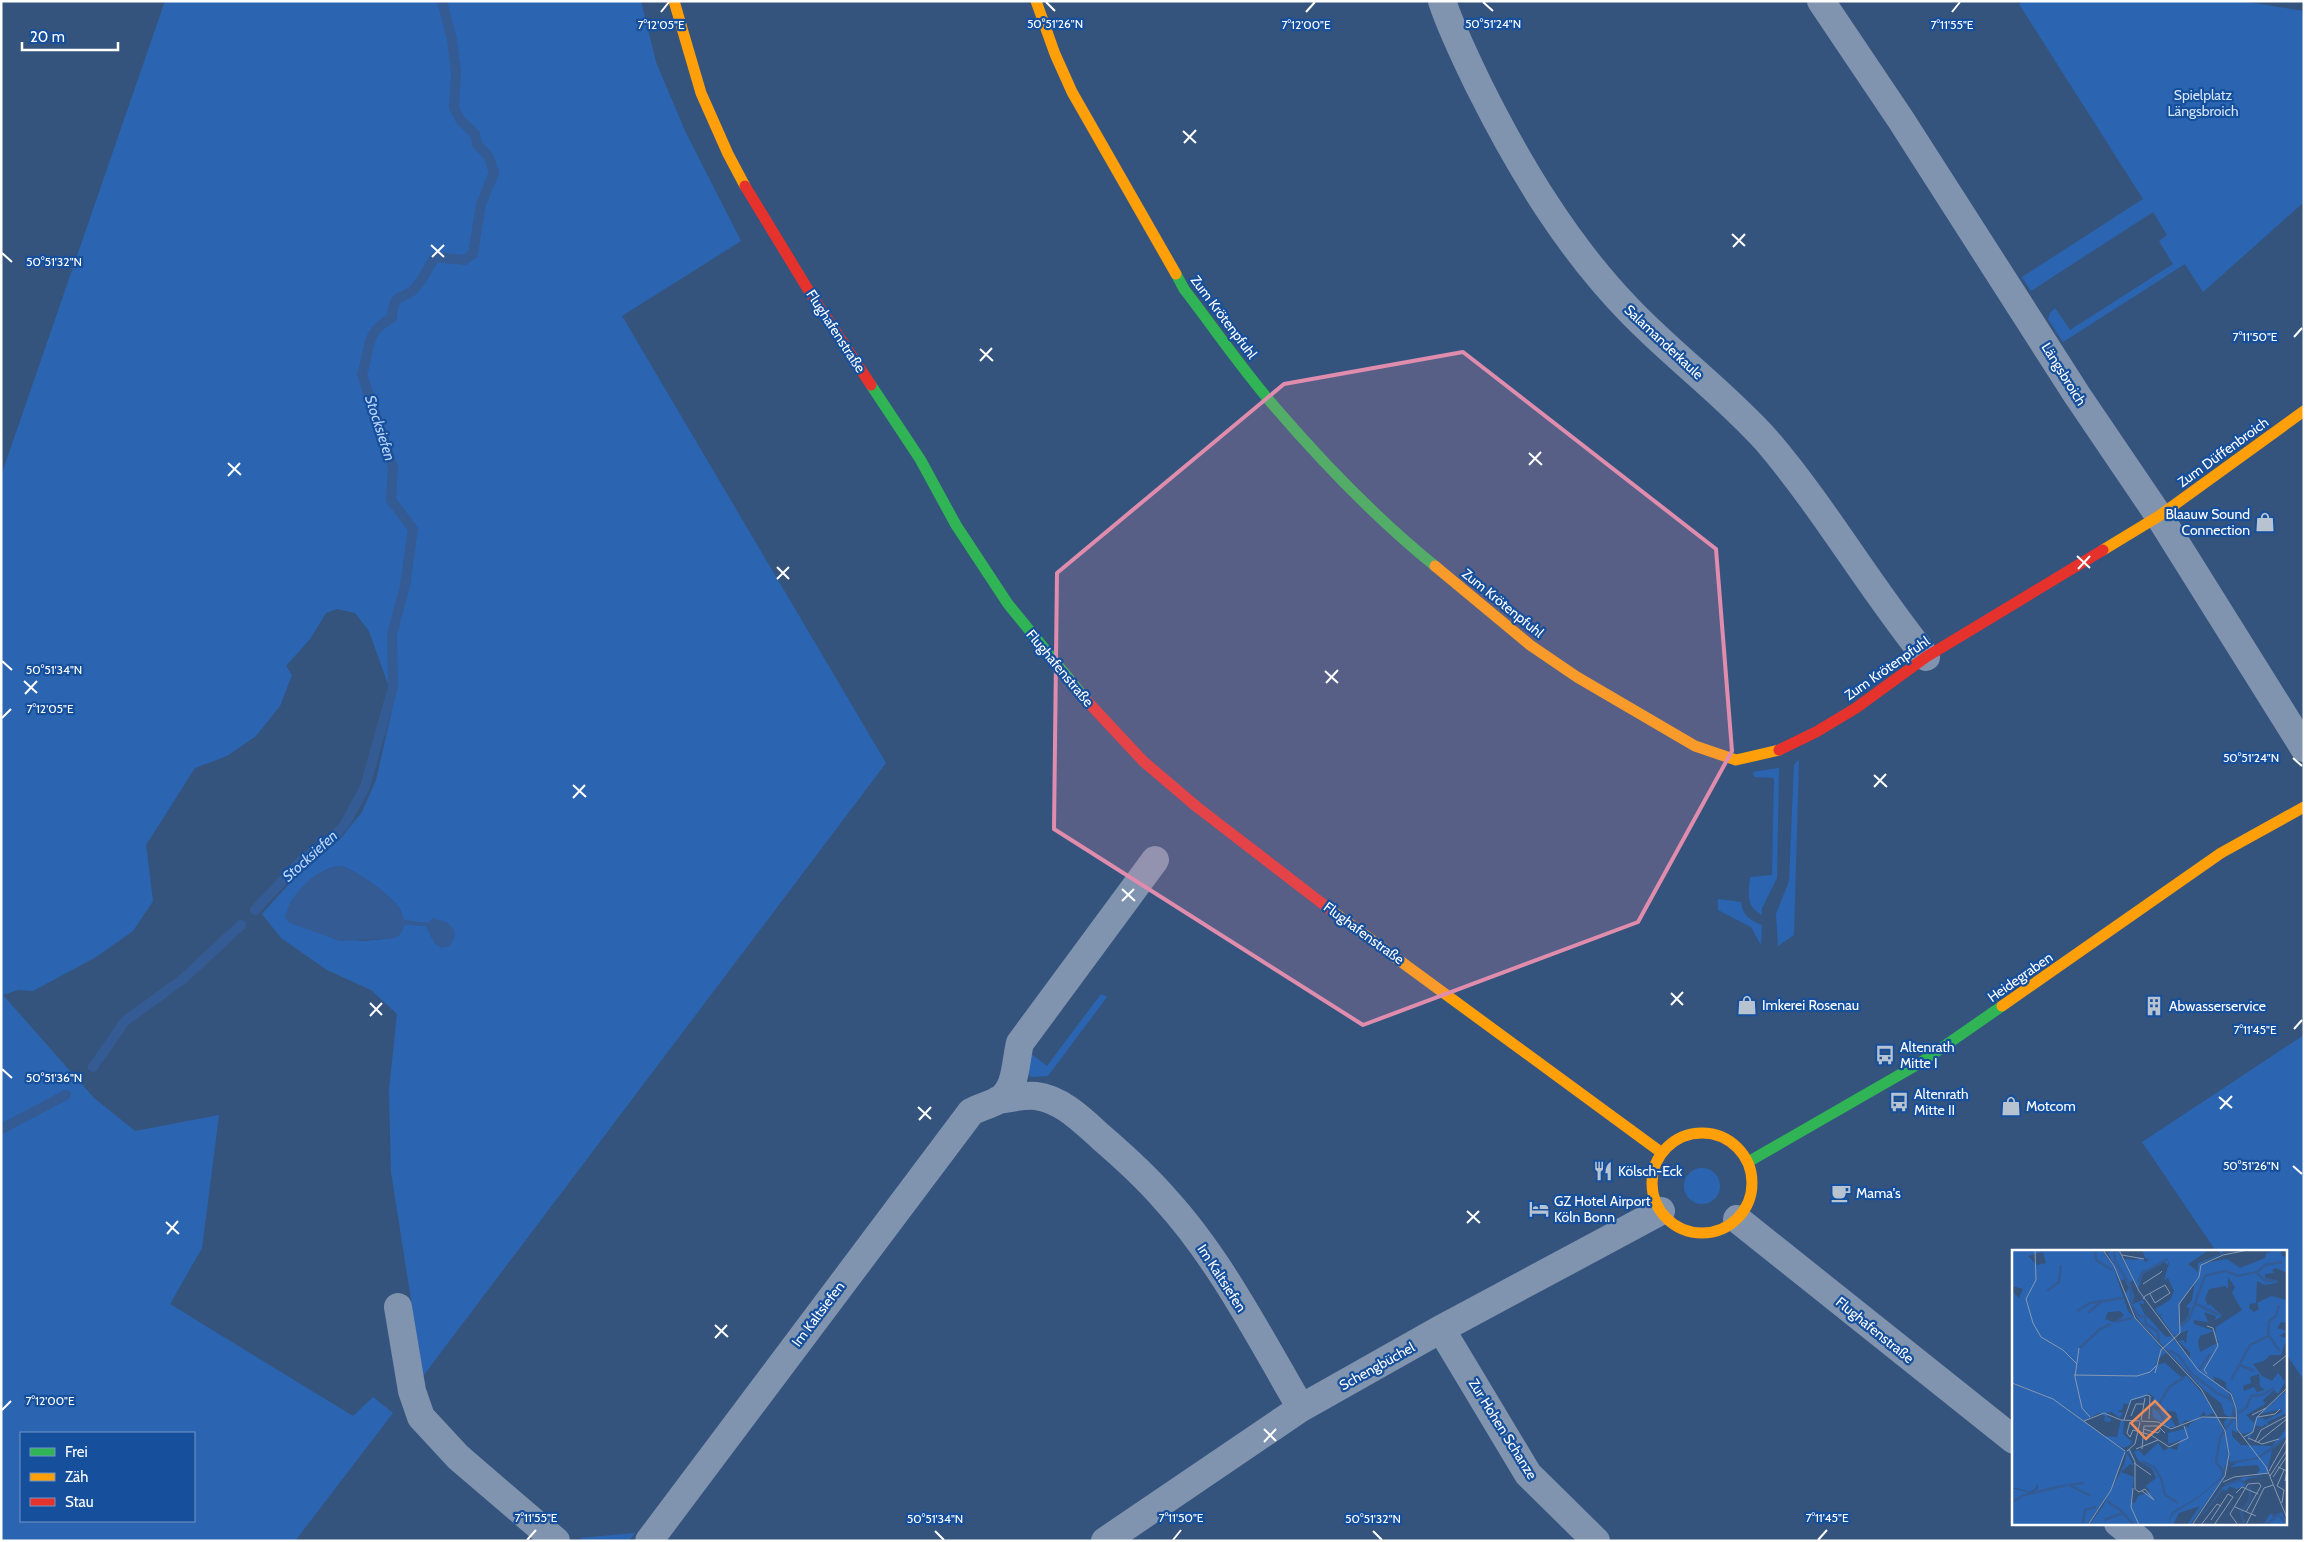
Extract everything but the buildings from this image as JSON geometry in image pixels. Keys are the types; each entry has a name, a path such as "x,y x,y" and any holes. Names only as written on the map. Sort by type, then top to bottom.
{"main road":[{"name":"Flughafenstraße","path":"674,1 701,93 728,154 750,193 812,296 920,459 956,525 1008,604 1074,687 1142,760 1197,807 1290,880 1662,1153"},
{"name":"Zum Krötenpfuhl","path":"1036,1 1055,54 1090,124 1184,289 1274,406 1334,471 1402,539 1530,645 1576,677 1695,746 1736,760 1767,755 1808,736 1856,708 1926,657 2159,516"},
{"name":"Zum Düffenbroich","path":"2159,516 2304,411"},
{"name":"Heidegraben","path":"1748,1162 1920,1063 2221,853 2304,807"},
{"path":"1696,1133 1717,1135 1735,1145 1748,1162 1752,1182 1748,1202 1737,1219 1723,1229 1707,1233 1690,1232 1674,1225 1661,1211 1655,1199 1652,1184 1654,1168 1662,1153 1676,1140 1696,1133"}],"street":[{"name":"Salamanderkaule","path":"1442,1 1451,29 1493,114 1541,198 1594,270 1629,311 1758,432 1790,468 1902,628 1926,657"},
{"name":"Längsbroich","path":"1821,1 1901,120 2077,395 2159,516 2304,748"},
{"name":"Im Kaltsiefen","path":"998,1100 1008,1091 1015,1078 1015,1062 1020,1043 1155,860"},
{"name":"Im Kaltsiefen","path":"649,1541 971,1112 983,1105 998,1100 1020,1096 1037,1096 1055,1103 1083,1121 1150,1183 1183,1220 1227,1282 1301,1408"},
{"name":"Schengbüchel","path":"1105,1541 1301,1408 1441,1329 1661,1211"},
{"name":"Flughafenstraße","path":"1737,1219 2012,1438"},
{"path":"398,1307 412,1391 421,1417 458,1457 556,1541"},
{"name":"Zur Hohen Schanze","path":"1441,1329 1528,1474 1596,1541"},
{"path":"2119,1524 2140,1541"}],"highlighted area":[{"path":"1463,352 1716,549 1732,751 1638,922 1363,1025 1054,829 1057,573 1284,384"}],"green space":[{"path":"165,1 641,1 656,62 685,131 741,241 622,316 886,763 423,1376 391,1172 389,1090 397,1014 371,990 327,970 281,938 262,914 290,883 341,838 362,812 376,780 394,701 369,631 355,613 337,609 326,613 310,639 286,666 292,675 280,706 256,736 227,756 195,768 146,845 153,901 133,931 96,957 33,991 18,990 3,995 94,1098 135,1131 219,1115 202,1248 170,1304 353,1416 373,1397 393,1413 295,1541 1,1541 1,476","holes":["340,866 363,877 388,896 399,907 405,921 428,923 433,918 448,923 435,944 426,926 403,924 403,929 394,938 364,941 333,939 290,903 306,884 318,874 332,867"]},
{"name":"Spielplatz Längsbroich","path":"2023,1 2241,1 2304,11 2304,202 2203,292 2185,264 2063,342 2048,319 2050,313 2055,308 2070,330 2173,264 2159,241 2167,235 2153,212 2031,291 2022,277 2143,199 2019,4"},
{"path":"1799,759 1794,935 1778,946 1776,914 1789,881 1794,765"},
{"path":"1779,768 1777,878 1762,908 1762,915 1750,904 1750,877 1772,875 1774,778 1754,777 1753,772"},
{"path":"1718,899 1741,902 1743,911 1748,917 1762,925 1761,945 1751,927 1718,910"},
{"path":"1101,994 1107,997 1048,1076 1031,1077 1024,1069 1029,1052 1047,1066"},
{"path":"2304,1035 2304,1380 2288,1357 2288,1250 2215,1250 2142,1142"},
{"path":"1702,1168 1715,1173 1720,1186 1715,1199 1702,1204 1689,1199 1684,1186 1689,1173"},
{"path":"635,1533 629,1541 584,1541 580,1538"}],"shaded area":[{"path":"340,866 363,877 388,896 399,907 405,920 428,923 433,918 448,923 454,930 455,936 450,946 442,948 435,944 426,926 405,924 400,935 394,938 340,941 290,923 285,918 288,909 292,900 305,884 322,872"}],"waterway":[{"name":"Stocksiefen","path":"255,910 304,858 331,840 345,824 365,787 393,687 392,634 405,586 413,529 391,500 393,467 362,374 373,335 383,323 392,318 397,299 411,292 416,287 435,257 464,260 473,254 481,204 494,173 489,157 477,144 475,134 461,121 454,108 456,72 452,40 442,1"},
{"name":"Stocksiefen","path":"93,1067 125,1021 183,979 241,925"},
{"name":"Stocksiefen","path":"1,1129 66,1095"}],"traffic: fast":[{"path":"1176,274 1184,289 1239,363 1293,427 1371,510 1435,566"},
{"path":"871,385 920,459 956,525 1008,604 1087,701"},
{"path":"1748,1162 1920,1063 2002,1006"}],"traffic: slow":[{"path":"674,1 701,93 728,154 745,186"},
{"path":"1036,1 1055,54 1072,92 1176,274"},
{"path":"2103,550 2159,516 2304,411"},
{"path":"1435,566 1530,645 1577,677 1695,746 1736,760 1779,750"},
{"path":"2002,1006 2221,853 2304,807"},
{"path":"1332,911 1662,1153"},
{"path":"1702,1133 1721,1137 1737,1148 1748,1164 1752,1183 1748,1202 1737,1218 1721,1229 1702,1233 1683,1229 1667,1218 1656,1202 1652,1183 1656,1164 1667,1148 1683,1137 1702,1133"}],"traffic: jam":[{"path":"745,186 812,296 871,385"},
{"path":"1779,750 1816,732 1856,708 1926,657 2103,550"},
{"path":"1087,701 1143,761 1197,807 1332,911"}],"place":[{"name":"Blaauw Sound Connection","path":"2265,522"},
{"name":"Imkerei Rosenau","path":"1747,1005"},
{"name":"Abwasserservice","path":"2154,1006"},
{"name":"Altenrath Mitte I","path":"1885,1055"},
{"name":"Altenrath Mitte II","path":"1899,1102"},
{"name":"Motcom","path":"2011,1106"},
{"name":"Kölsch-Eck","path":"1603,1171"},
{"name":"Mama's","path":"1841,1193"},
{"name":"GZ Hotel Airport Köln Bonn","path":"1539,1209"}]}
